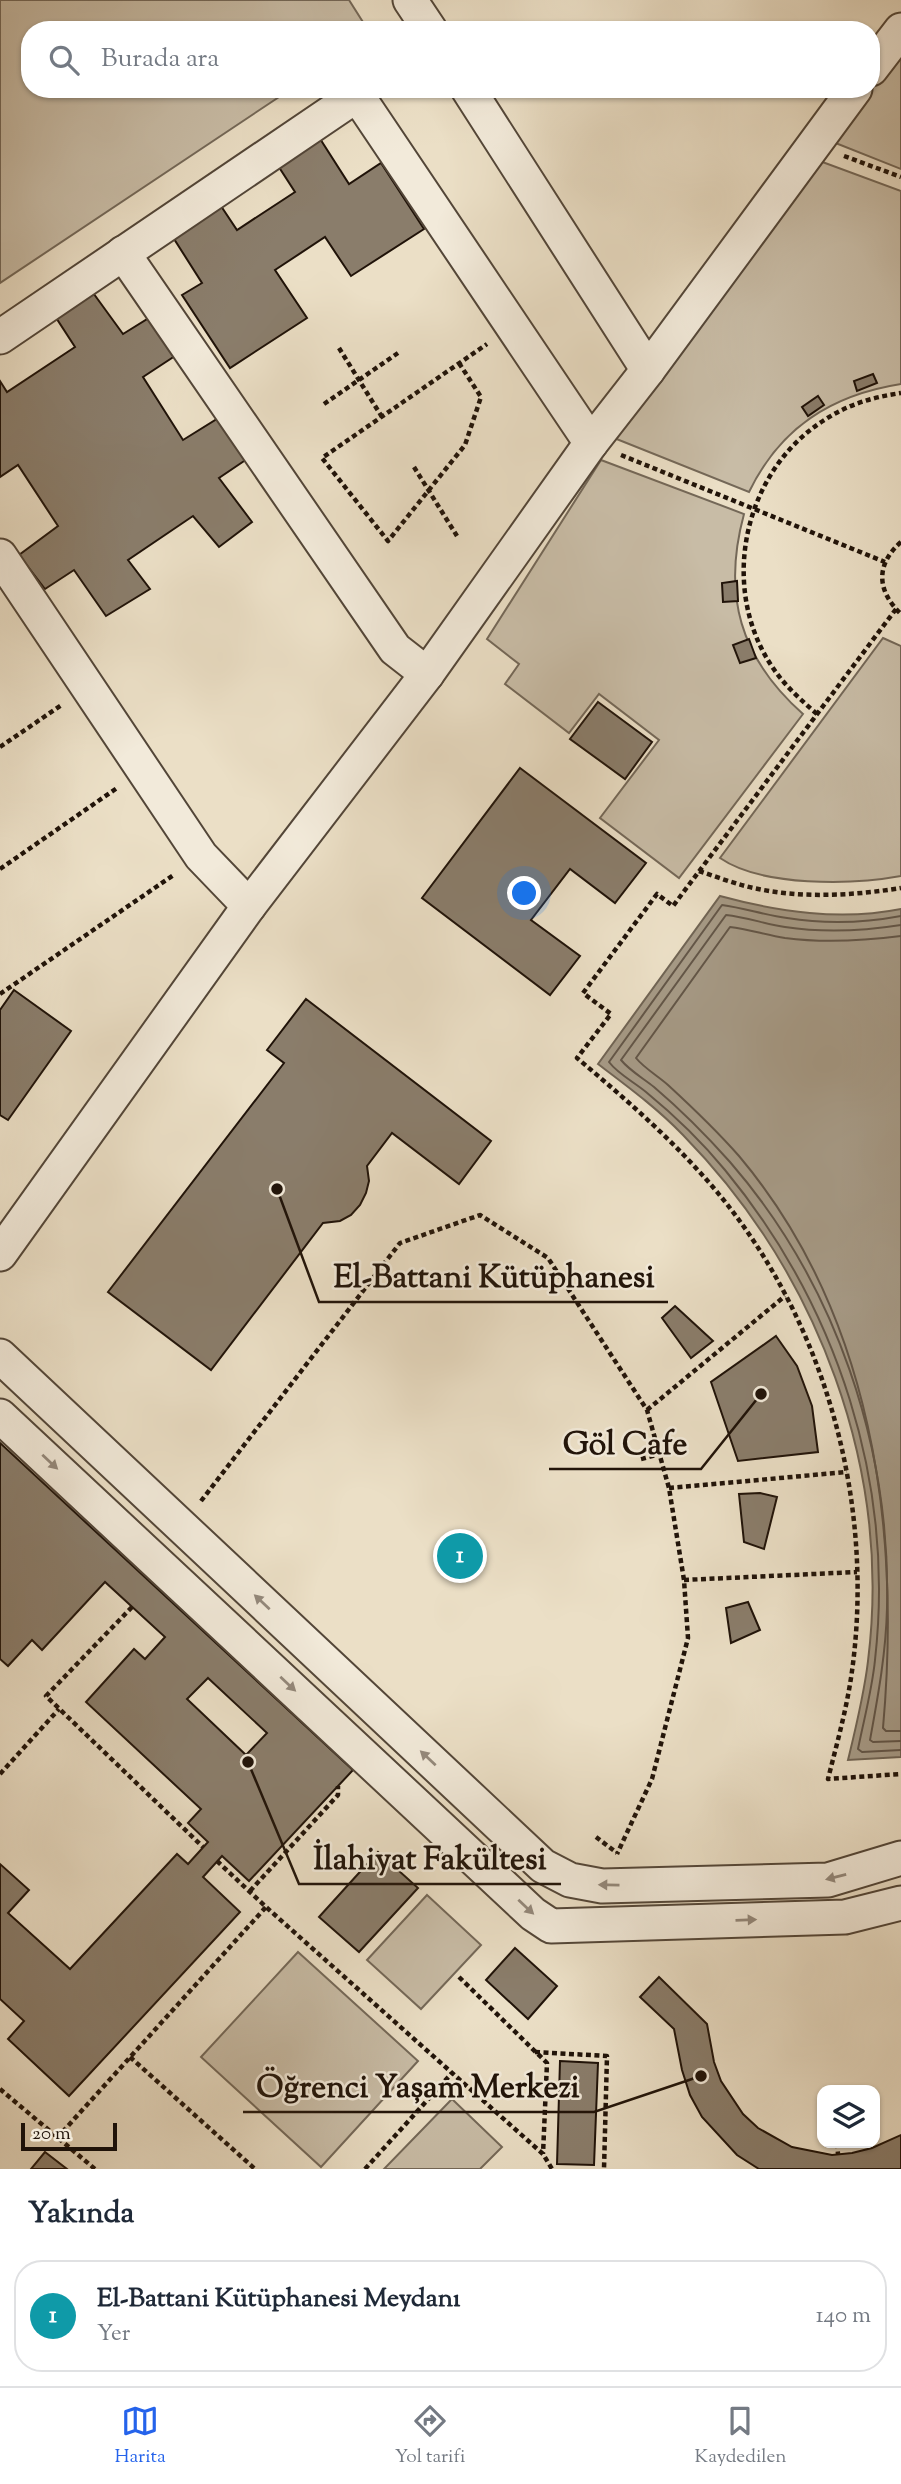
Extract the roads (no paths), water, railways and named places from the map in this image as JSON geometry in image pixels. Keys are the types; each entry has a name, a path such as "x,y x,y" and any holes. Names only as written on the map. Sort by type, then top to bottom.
{"street":[{"path":"411,0 424,21"},
{"path":"880,57 901,30"},
{"path":"0,337 353,98"},
{"path":"359,98 591,443"},
{"path":"474,98 648,370"},
{"path":"0,1254 249,906 426,674 591,443 848,98"},
{"path":"123,253 395,649 426,674"},
{"path":"0,556 201,856 249,906"},
{"path":"0,1356 543,1866 570,1880 602,1886 828,1880 901,1858"},
{"path":"0,1416 523,1904 551,1926 845,1917 901,1903"}],"water":[{"path":"720,896 810,913 878,913 901,909 901,1757 848,1760 868,1661 872,1589 868,1517 856,1446 835,1377 807,1311 772,1248 731,1189 673,1125 598,1064"}],"place":[{"name":"El-Battani Kütüphanesi","path":"277,1189"},
{"name":"Göl Cafe","path":"761,1394"},
{"name":"El-Battani Kütüphanesi Meydanı","path":"460,1556"},
{"name":"İlahiyat Fakültesi","path":"248,1762"},
{"name":"Öğrenci Yaşam Merkezi","path":"701,2076"}]}
